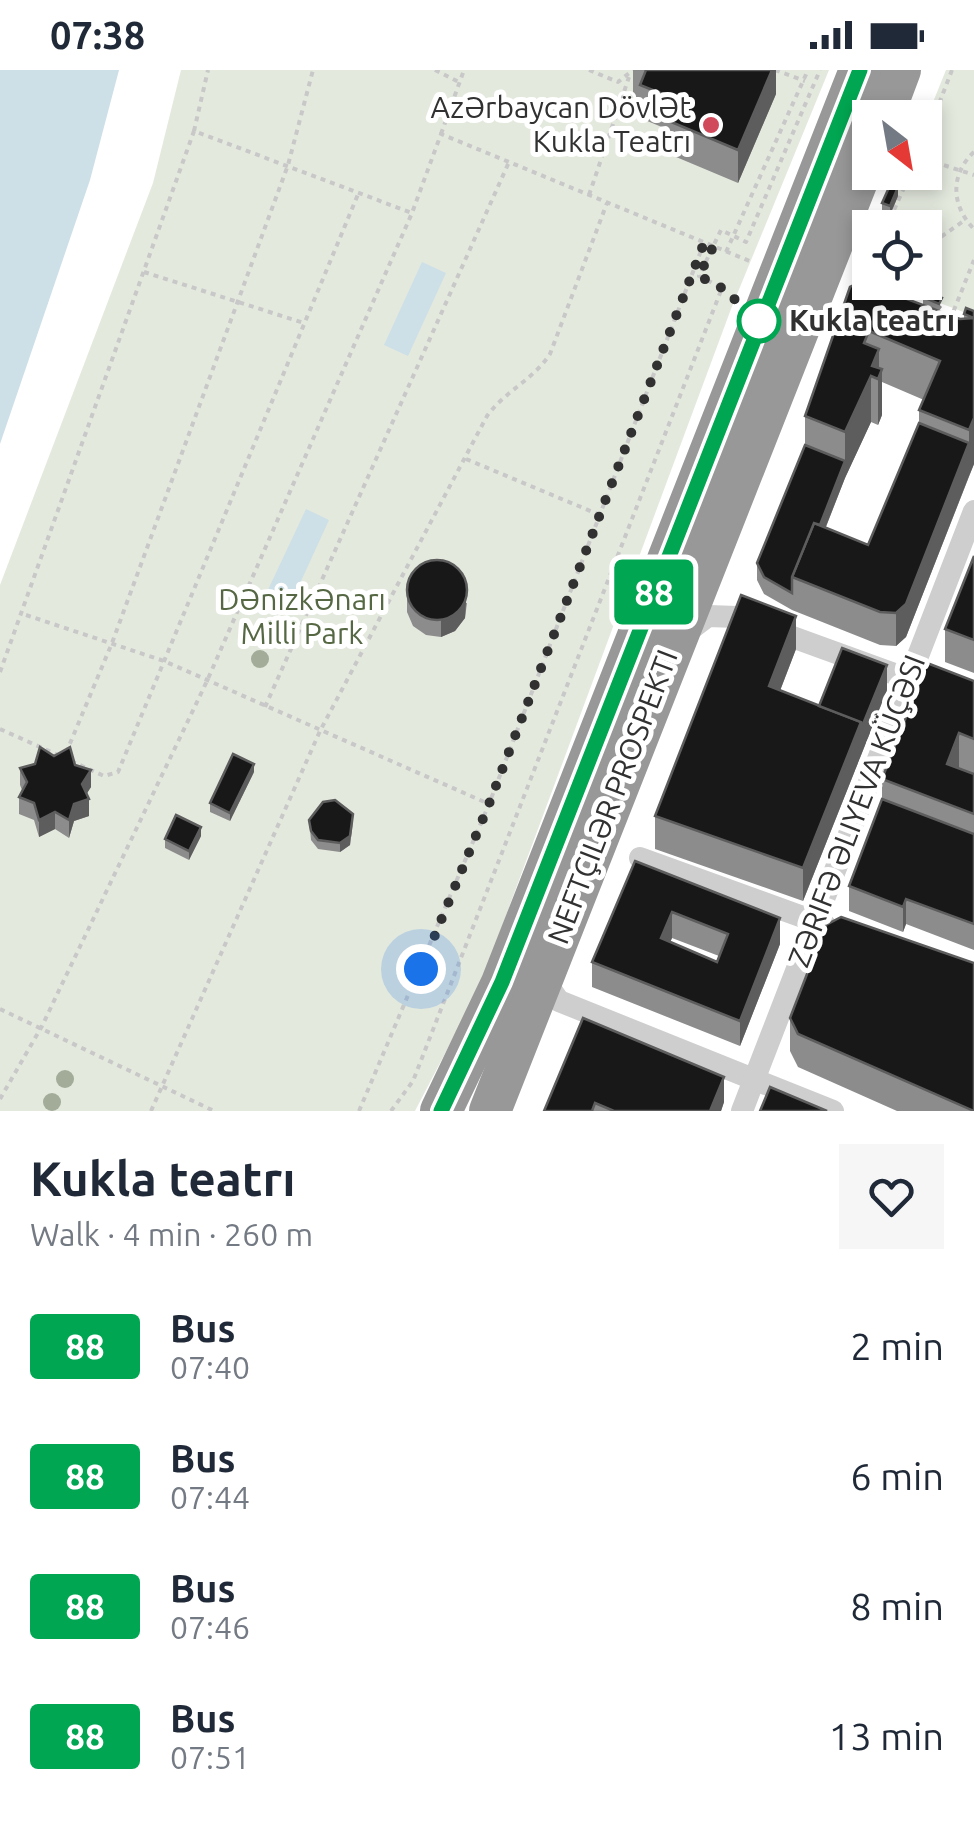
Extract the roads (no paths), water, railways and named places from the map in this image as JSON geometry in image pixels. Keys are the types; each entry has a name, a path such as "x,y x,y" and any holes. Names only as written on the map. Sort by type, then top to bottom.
{"highway":[{"name":"NEFTÇILƏR PROSPEKTI","path":"441,1111 502,982 860,70"},
{"path":"889,100 900,70"},
{"name":"NEFTÇILƏR PROSPEKTI","path":"490,1111 853,190"}],"street":[{"name":"ZƏRIFƏ ƏLIYEVA KÜÇƏSI","path":"742,1111 974,511"},
{"path":"670,649 695,623 722,614 974,703"},
{"path":"640,858 847,932"},
{"path":"547,968 547,984 559,1001 834,1111"}],"place":[{"name":"Azərbaycan Dövlət Kukla Teatrı","path":"711,125"},
{"name":"Kukla teatrı","path":"759,321"}],"park label":[{"name":"Dənizkənarı Milli Park","path":"302,617"}]}
